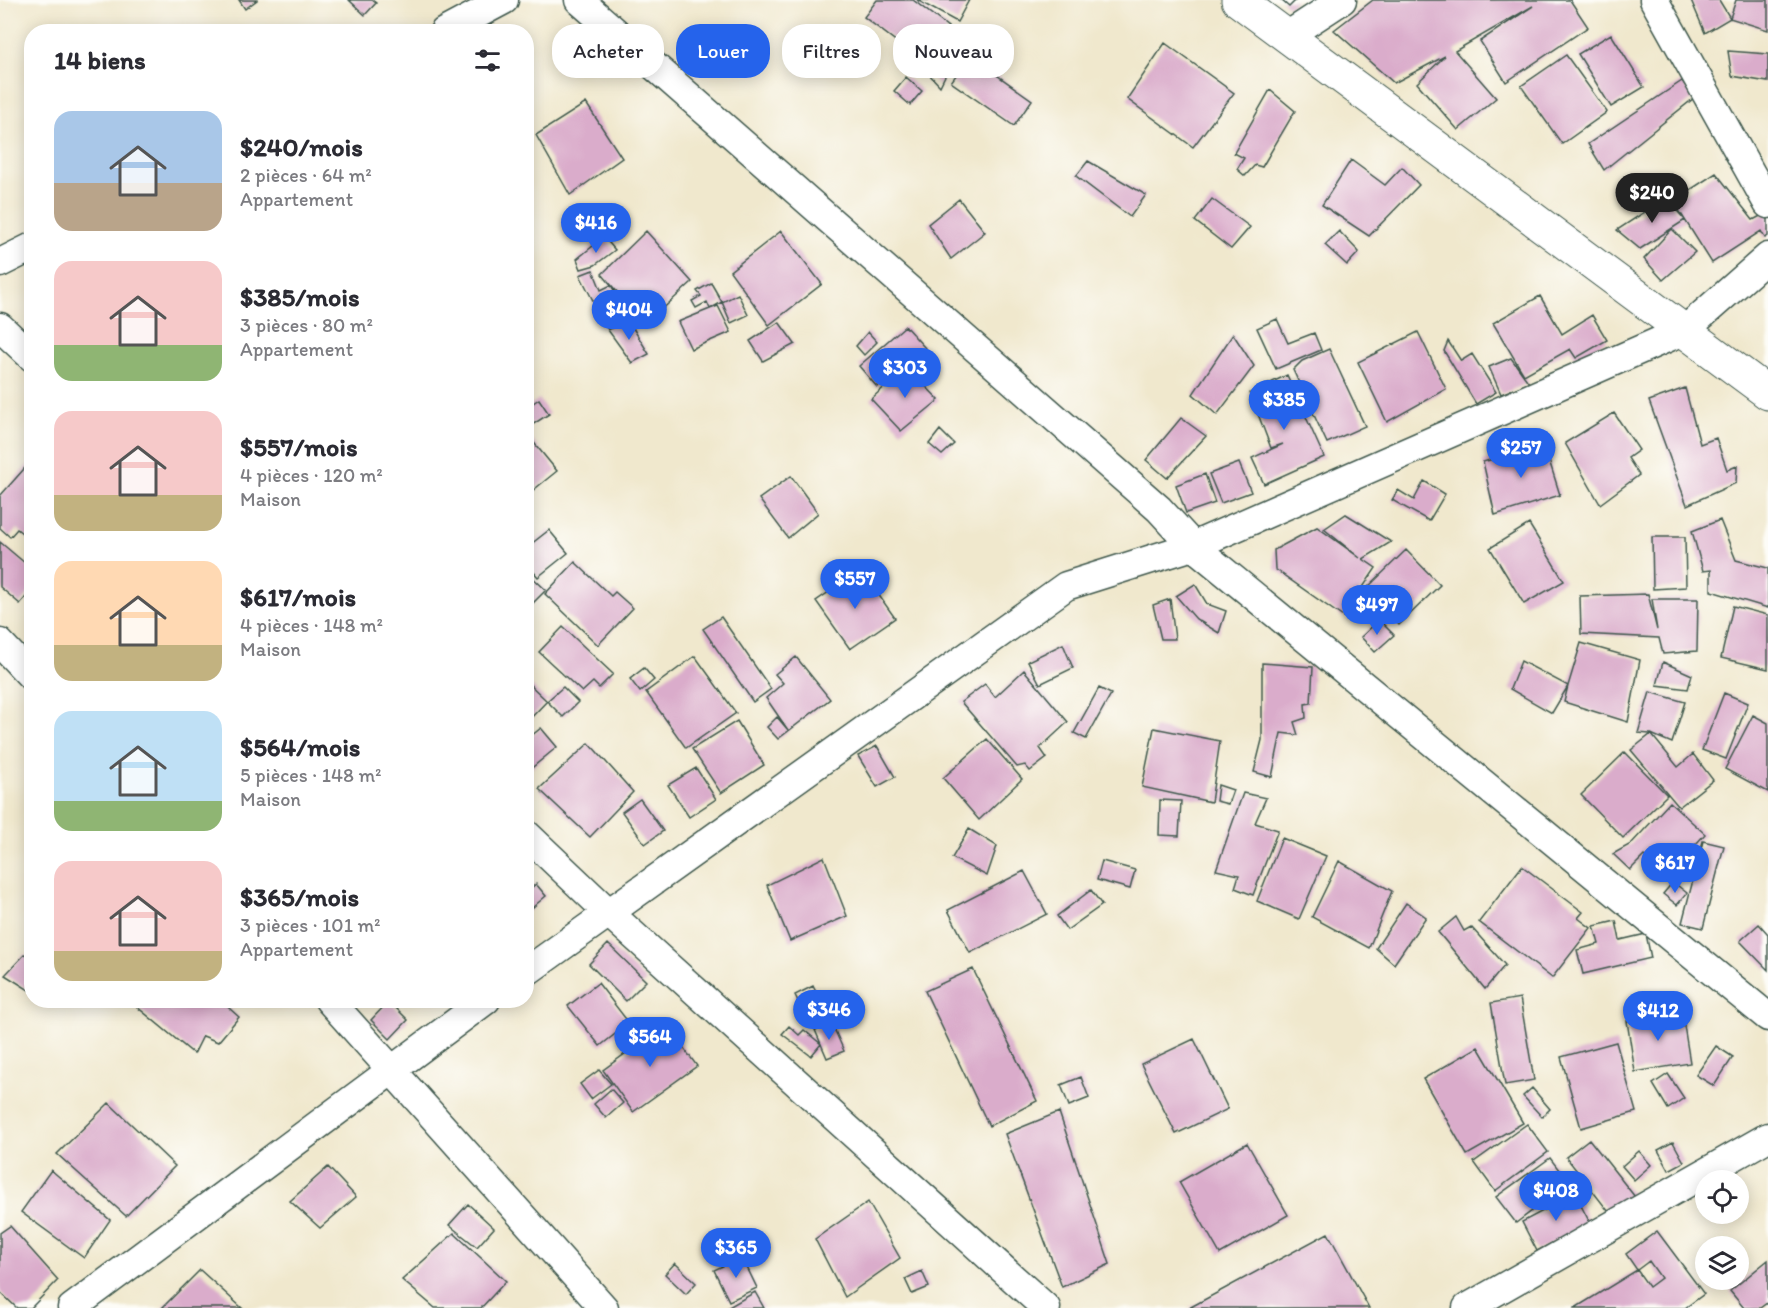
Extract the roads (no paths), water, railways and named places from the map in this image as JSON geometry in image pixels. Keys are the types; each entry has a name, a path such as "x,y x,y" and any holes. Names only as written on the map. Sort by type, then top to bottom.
{"street":[{"path":"459,24 504,0"},
{"path":"579,0 1159,509 1193,546 1768,1017"},
{"path":"1238,0 1768,393"},
{"path":"1287,36 1342,0"},
{"path":"1654,0 1768,204"},
{"path":"0,263 24,251"},
{"path":"534,966 1066,586 1193,546 1685,330 1768,257"},
{"path":"0,327 24,350"},
{"path":"0,643 24,668"},
{"path":"534,842 609,913 1046,1308"},
{"path":"336,1008 604,1308"},
{"path":"72,1308 391,1068 475,1008"},
{"path":"1467,1308 1768,1137"}]}
